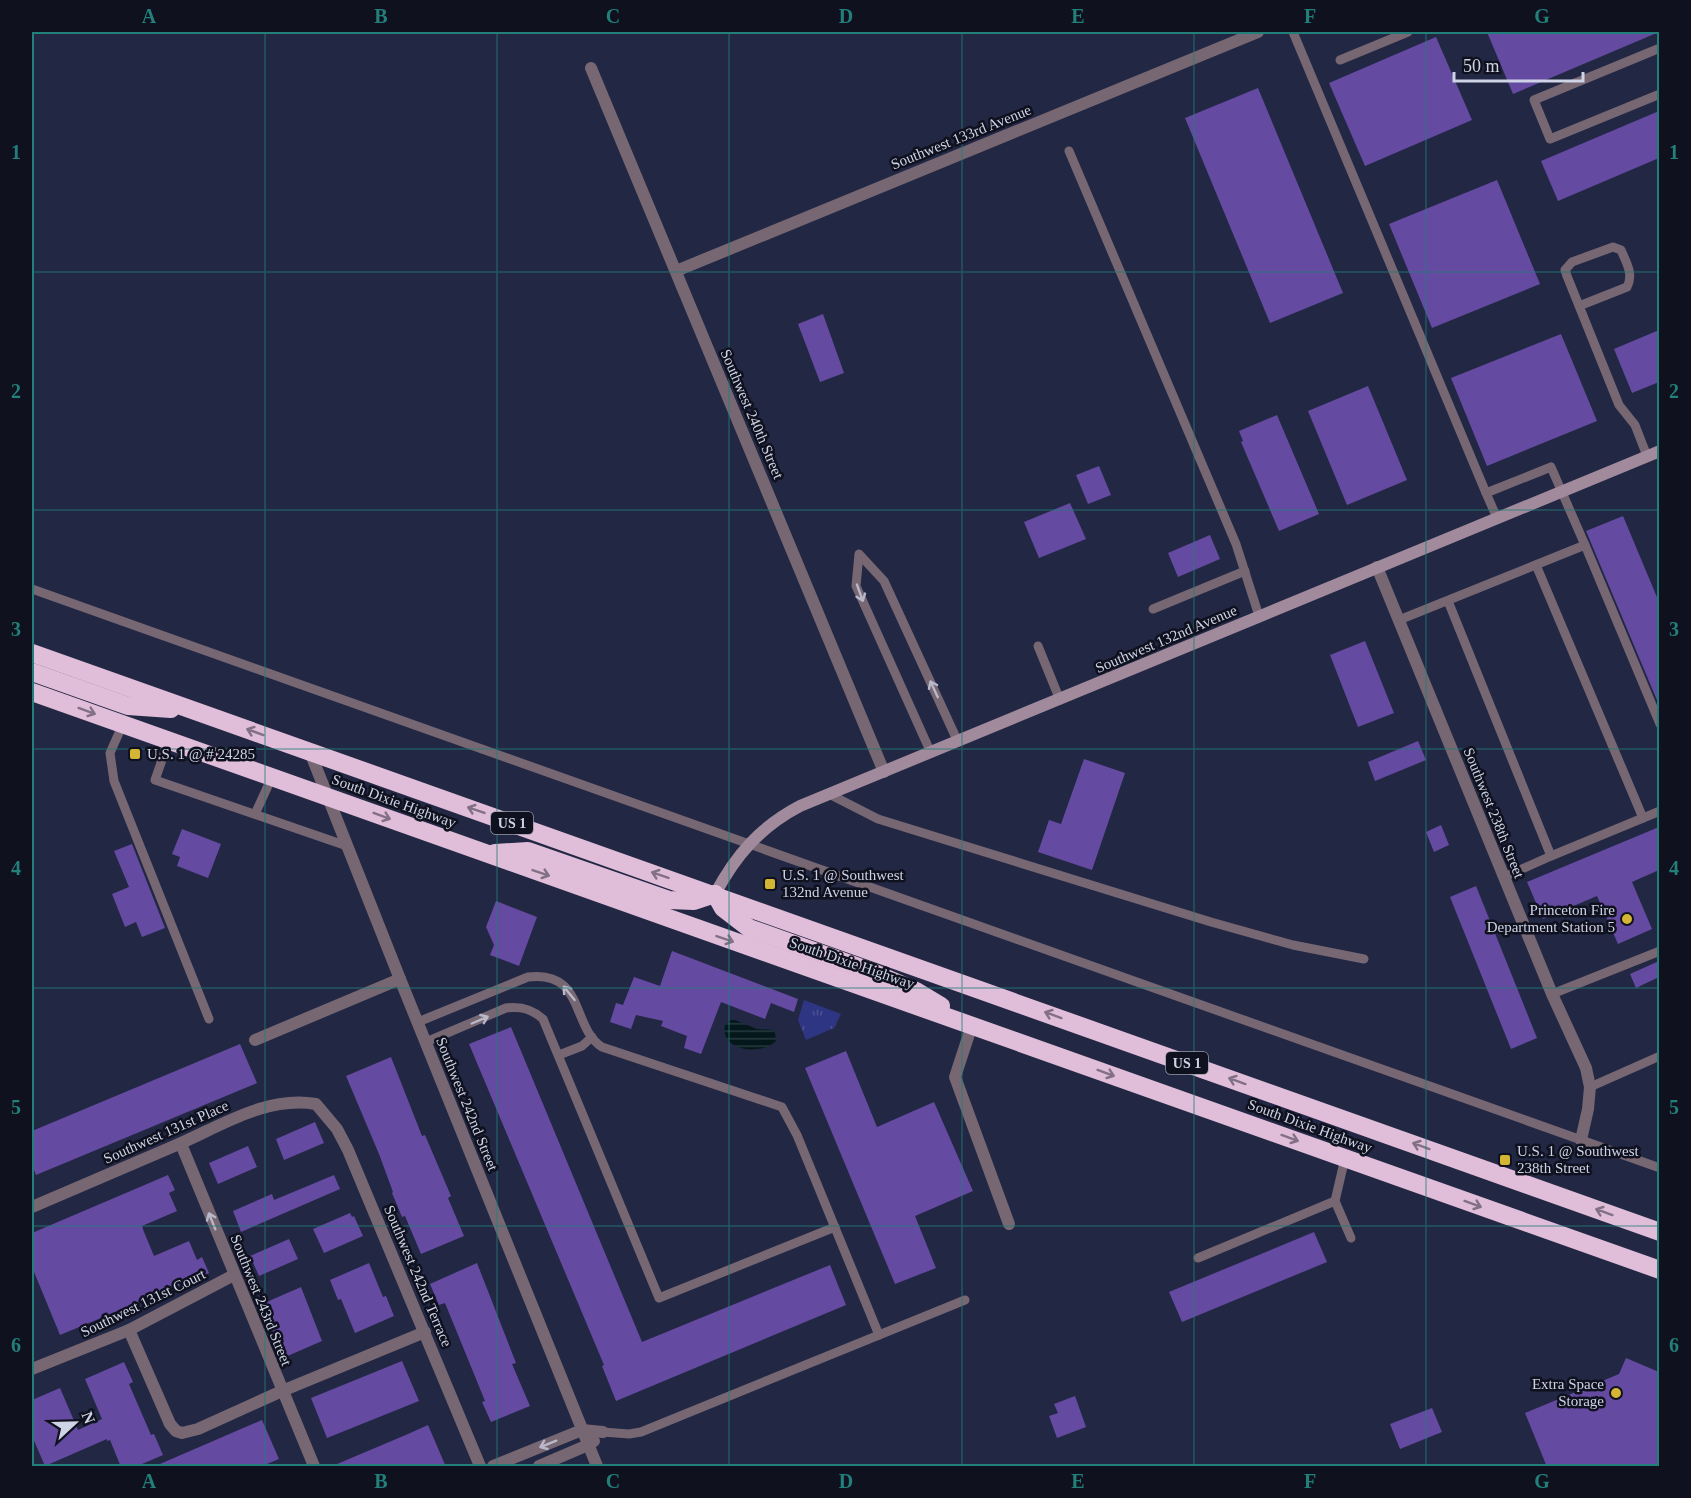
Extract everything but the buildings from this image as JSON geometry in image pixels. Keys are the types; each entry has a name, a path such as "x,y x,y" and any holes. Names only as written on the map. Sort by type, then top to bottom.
{"highway":[{"name":"South Dixie Highway","path":"32,653 715,894 1659,1232"},
{"path":"32,672 128,706 194,710"},
{"name":"South Dixie Highway","path":"32,692 1659,1270"},
{"path":"486,854 528,851 669,900 694,901 715,894 723,908 749,928 916,991 972,1025"}],"street":[{"name":"Southwest 133rd Avenue","path":"676,271 1258,32"},
{"name":"Southwest 240th Street","path":"591,68 885,772"},
{"name":"Southwest 132nd Avenue","path":"715,894 729,867 748,844 787,813 1659,451"},
{"name":"Southwest 238th Street","path":"1377,567 1552,994 1586,1068 1590,1087 1581,1140"},
{"name":"Southwest 242nd Street","path":"310,752 597,1467"},
{"path":"255,1040 400,979"},
{"path":"972,1025 955,1077 1009,1224"},
{"name":"Southwest 131st Place","path":"32,1207 241,1116 292,1102 316,1104"},
{"name":"Southwest 242nd Terrace","path":"316,1104 337,1129 348,1150 480,1467"},
{"name":"Southwest 243rd Street","path":"181,1143 314,1467"},
{"name":"Southwest 131st Court","path":"32,1370 129,1330 234,1275"},
{"path":"129,1330 166,1415 176,1431 182,1433 198,1429 282,1391 425,1332"},
{"path":"493,1467 582,1430 603,1432"},
{"path":"539,1467 588,1445 603,1432"}],"lane":[{"path":"1293,32 1497,518"},
{"path":"1340,60 1408,32"},
{"path":"1659,48 1534,100 1550,139 1659,94"},
{"path":"1069,151 1236,544 1260,616"},
{"path":"1579,306 1627,286 1631,275 1621,250 1613,247 1568,265 1565,270 1567,276 1579,306 1619,405 1635,425 1647,456"},
{"path":"1486,493 1551,467 1659,724"},
{"path":"1399,620 1585,545"},
{"path":"931,753 856,586 859,554 884,581 958,742"},
{"path":"1536,565 1643,818"},
{"path":"1153,609 1245,572"},
{"path":"32,589 1659,1168"},
{"path":"1448,601 1551,856"},
{"path":"1038,646 1060,700"},
{"path":"123,724 110,753 114,781 209,1019"},
{"path":"169,740 155,780 347,846"},
{"path":"255,814 272,777"},
{"path":"830,794 878,819 980,851 1293,945 1364,958"},
{"path":"1504,877 1659,811"},
{"path":"1552,994 1659,951"},
{"path":"418,1022 520,980 538,976 547,977 563,985 573,996 594,1040 603,1047 782,1107 797,1135 879,1335"},
{"path":"426,1042 506,1008 516,1007 533,1011 543,1019 659,1298 835,1227"},
{"path":"560,1058 594,1040"},
{"path":"1590,1087 1659,1056"},
{"path":"1345,1158 1335,1201 1351,1238"},
{"path":"1198,1258 1335,1201"},
{"path":"603,1432 629,1434 641,1432 965,1300"}],"green space":[{"path":"804,1000 841,1014 834,1028 806,1040 798,1020"}],"shaded area":[{"path":"731,1020 757,1029 773,1030 776,1041 769,1046 751,1050 734,1045 725,1034 725,1025"}],"place":[{"name":"U.S. 1 @ # 24285","path":"135,754"},
{"name":"U.S. 1 @ Southwest 132nd Avenue","path":"770,884"},
{"name":"Princeton Fire Department Station 5","path":"1627,919"},
{"name":"U.S. 1 @ Southwest 238th Street","path":"1505,1160"},
{"name":"Extra Space Storage","path":"1616,1393"}]}
